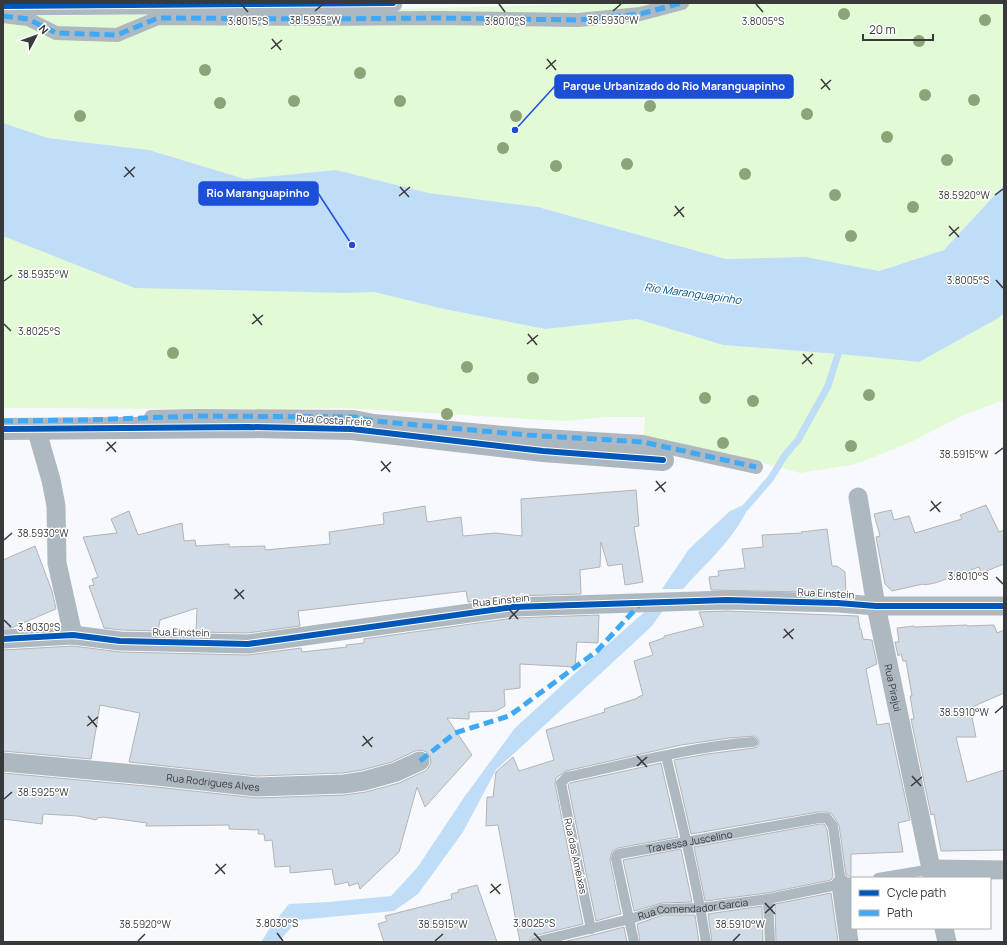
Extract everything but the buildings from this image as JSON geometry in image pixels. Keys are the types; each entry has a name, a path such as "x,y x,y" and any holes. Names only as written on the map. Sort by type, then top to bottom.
{"main road":[{"name":"Rua Costa Freire","path":"3,429 248,427 352,429 543,451 663,460"}],"street":[{"path":"3,6 393,3"},
{"path":"3,16 28,19 56,33 118,35 158,18 435,18 578,20 640,14 682,3"},
{"path":"3,421 197,416 354,417 374,421 527,436 643,442 756,467"},
{"path":"36,428 51,480 56,506 57,563 73,635"},
{"name":"Rua Pirajui","path":"858,498 876,606 932,873"},
{"name":"Rua Einstein","path":"3,639 73,635 120,641 248,644 513,607 728,600 838,603 876,606 1004,606"},
{"name":"Rua Rodrigues Alves","path":"3,762 257,787 344,784 364,781 396,772 420,760"},
{"path":"932,873 1004,870"},
{"path":"846,883 849,942"},
{"path":"944,929 947,942"}],"lane":[{"path":"706,942 687,841 666,756 733,744 753,742"},
{"name":"Rua das Ameixas","path":"591,929 561,783 567,777 666,756"},
{"name":"Travessa Juscelino","path":"630,919 616,859 617,855 819,818 827,818 833,826 846,883"},
{"path":"889,877 932,873"},
{"name":"Rua Comendador Garcia","path":"537,942 630,919 662,909 700,908 768,899 846,883"},
{"path":"768,899 770,942"},
{"path":"630,919 634,942"}],"green space":[{"path":"615,3 1004,3 1004,185 944,250 879,271 806,257 726,259 538,207 429,193 336,170 245,179 149,150 48,138 3,123 3,17"},
{"path":"3,236 16,241 347,293 374,292 444,309 545,329 637,319 723,345 919,362 1004,314 1004,400 966,414 911,442 856,464 800,473 731,454 644,437 645,417 605,417 565,421 344,408 3,408"}],"water":[{"name":"Rio Maranguapinho","path":"3,123 48,138 149,150 245,179 336,170 429,193 538,207 726,259 806,257 879,271 944,250 1004,185 1004,314 919,362 723,345 637,319 545,329 444,309 374,292 347,293 135,288 3,236"},
{"path":"750,502 745,514 730,537 683,589 662,589 689,549 730,511"},
{"path":"648,609 664,609 651,627 496,770 463,832 418,894 394,911 298,920 280,942 261,942 272,925 289,904 391,896 417,868 465,796 515,728"}],"waterway":[{"path":"745,508 771,478 785,455 798,440 828,386 841,345"}],"marked path":[{"path":"3,16 28,19 56,33 117,35 158,18 435,18 578,20 640,14 682,3"},
{"path":"3,421 197,416 354,417 374,421 527,435 643,442 756,467"},
{"path":"420,761 455,733 509,716 597,651 641,603"}],"cycle path":[{"path":"3,6 393,3"},
{"path":"3,429 248,427 352,429 543,451 663,460"},
{"path":"3,639 73,635 120,641 248,644 513,607 727,600 838,603 876,606 1004,606"}],"place":[{"name":"Parque Urbanizado do Rio Maranguapinho","path":"515,130"},
{"name":"Rio Maranguapinho","path":"352,245"}]}
